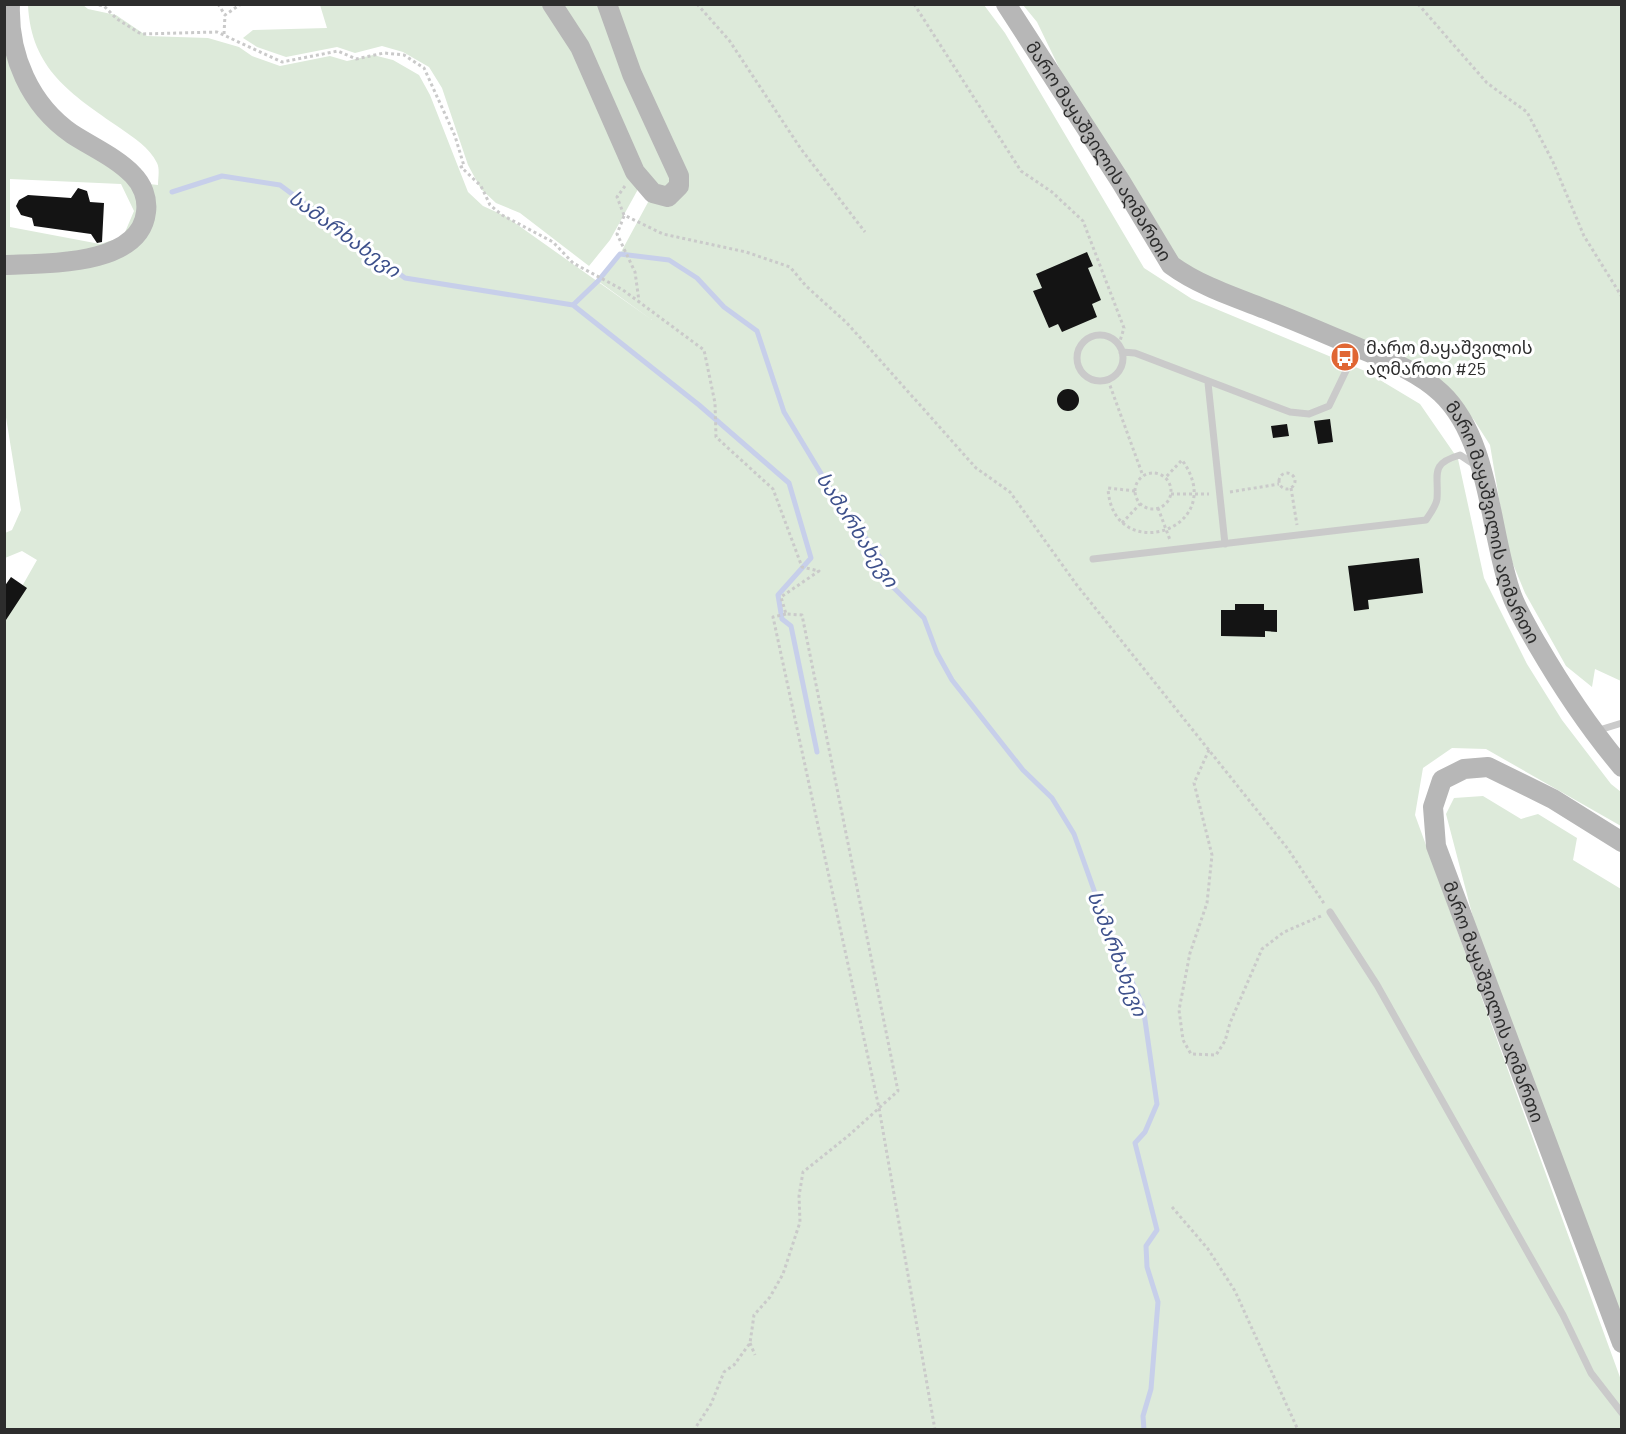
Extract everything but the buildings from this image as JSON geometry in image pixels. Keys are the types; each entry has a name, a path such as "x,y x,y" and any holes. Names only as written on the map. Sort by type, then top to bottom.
{"main road":[{"path":"4,265 64,262 115,250 136,234 146,215 147,204 144,193 133,175 57,122 34,93 23,76 14,52 10,4"},
{"path":"552,4 580,47 635,172 657,196 673,195 679,186 680,176 632,74 607,4"},
{"name":"მარო მაყაშვილის აღმართი","path":"1006,4 1122,182 1171,265 1181,273 1235,297 1358,347 1424,380 1442,393 1463,420 1481,468 1501,565 1513,598 1545,657 1593,732 1622,767"},
{"name":"მარო მაყაშვილის აღმართი","path":"1622,842 1553,799 1488,767 1464,769 1442,780 1433,807 1436,846 1622,1343"}],"lane":[{"path":"1120,349 1121,367 1108,380 1098,381 1084,376 1077,363 1079,347 1090,337 1106,336 1120,349 1290,412 1309,414 1329,406 1358,347"},
{"path":"1208,382 1225,544"},
{"path":"1093,559 1426,520 1437,502 1436,472 1445,460 1460,455 1481,468"},
{"path":"1593,732 1622,723"},
{"path":"1329,912 1377,985 1563,1316 1591,1373 1622,1413"}],"path":[{"path":"93,4 104,6 117,19 141,34 218,32 282,62 338,51 356,58 384,53 404,56 424,68 455,136 464,166 461,167 481,186 490,205 502,215 553,242 573,263 623,290 704,350 715,403 716,437 773,489 804,567 819,571 781,597 786,614"},
{"path":"218,4 225,15 224,34"},
{"path":"225,15 241,4"},
{"path":"697,4 729,40 801,149 865,232"},
{"path":"914,4 1021,171 1052,192 1083,221 1124,328 1120,349"},
{"path":"1418,4 1487,83 1527,112 1553,162 1584,236 1622,297"},
{"path":"635,172 617,197 624,215 617,234 635,272 639,301"},
{"path":"624,215 663,234 746,252 790,267 806,286 854,330 976,468 1010,492 1076,584 1209,750 1288,849 1329,912 1284,932 1262,949 1225,1041 1216,1055 1191,1054 1184,1040 1179,1010 1190,953 1207,903 1212,855 1200,817 1194,783 1209,750"},
{"path":"1108,380 1143,476"},
{"path":"1135,491 1108,488 1113,511 1122,523 1135,531 1150,534 1166,531 1178,525 1188,514 1194,500 1194,485 1190,471 1182,460 1165,478"},
{"path":"1154,473 1165,478 1171,494 1165,504 1158,508 1149,508 1140,504 1135,491 1143,476 1154,473"},
{"path":"1291,488 1281,487 1278,482 1281,474 1289,473 1293,476 1295,483 1291,488 1298,535"},
{"path":"1122,523 1140,504"},
{"path":"1158,508 1173,550"},
{"path":"694,1430 711,1404 724,1371 734,1365 750,1343 754,1315 770,1297 783,1274 800,1222 799,1196 803,1172 849,1137 879,1108 898,1090 802,615 786,614 773,617 879,1108 935,1430"},
{"path":"1172,1207 1208,1249 1234,1292 1298,1430"},
{"path":"750,1343 755,1355"}],"green space":[{"path":"5,5 34,93 139,183 158,185 158,168 154,157 141,143 85,103 57,78 37,46 28,5 83,5 88,9 116,15 147,36 208,38 239,47 252,56 280,66 330,56 347,61 373,55 393,60 419,75 430,95 468,192 483,206 505,216 652,320 598,281 620,254 653,193 552,5 984,5 1005,33 1144,268 1192,299 1365,371 1420,404 1458,459 1484,578 1527,664 1562,720 1611,784 1621,792 1621,826 1486,749 1452,748 1423,768 1415,815 1621,1380 1621,1429 5,1429 4,618 37,560 22,551 5,558 5,533 12,530 21,510 4,405","holes":["10,179 121,184 134,211 123,237 100,244 10,227"]},
{"path":"320,5 548,5 642,182 610,240 589,266 520,213 496,203 481,189 468,165 442,88 429,67 403,52 382,46 355,53 337,47 286,57 257,47 243,38 253,30 327,28"},
{"path":"1023,5 1621,5 1621,681 1595,669 1592,687 1566,666 1525,593 1508,552 1490,445 1474,420 1442,385 1202,277 1179,262 1068,86 1037,22"},
{"path":"1483,796 1521,819 1538,814 1577,838 1573,860 1621,889 1621,1323 1476,929 1446,814 1454,798"}],"waterway":[{"name":"სამარხახევი","path":"172,192 222,176 280,185 405,278 573,305 598,281 620,254 669,260 697,278 724,307 757,331 784,412 834,495 882,560 891,585 924,618 937,653 952,680 1023,770 1052,798 1074,834 1105,921 1143,1006 1157,1104 1145,1132 1135,1143 1157,1230 1146,1246 1147,1267 1158,1302 1151,1389 1143,1416 1144,1430"},
{"path":"573,305 699,405 789,483 811,558 778,595 782,619 791,626 817,752"}],"place":[{"name":"მარო მაყაშვილის აღმართი #25","path":"1345,357"}]}
